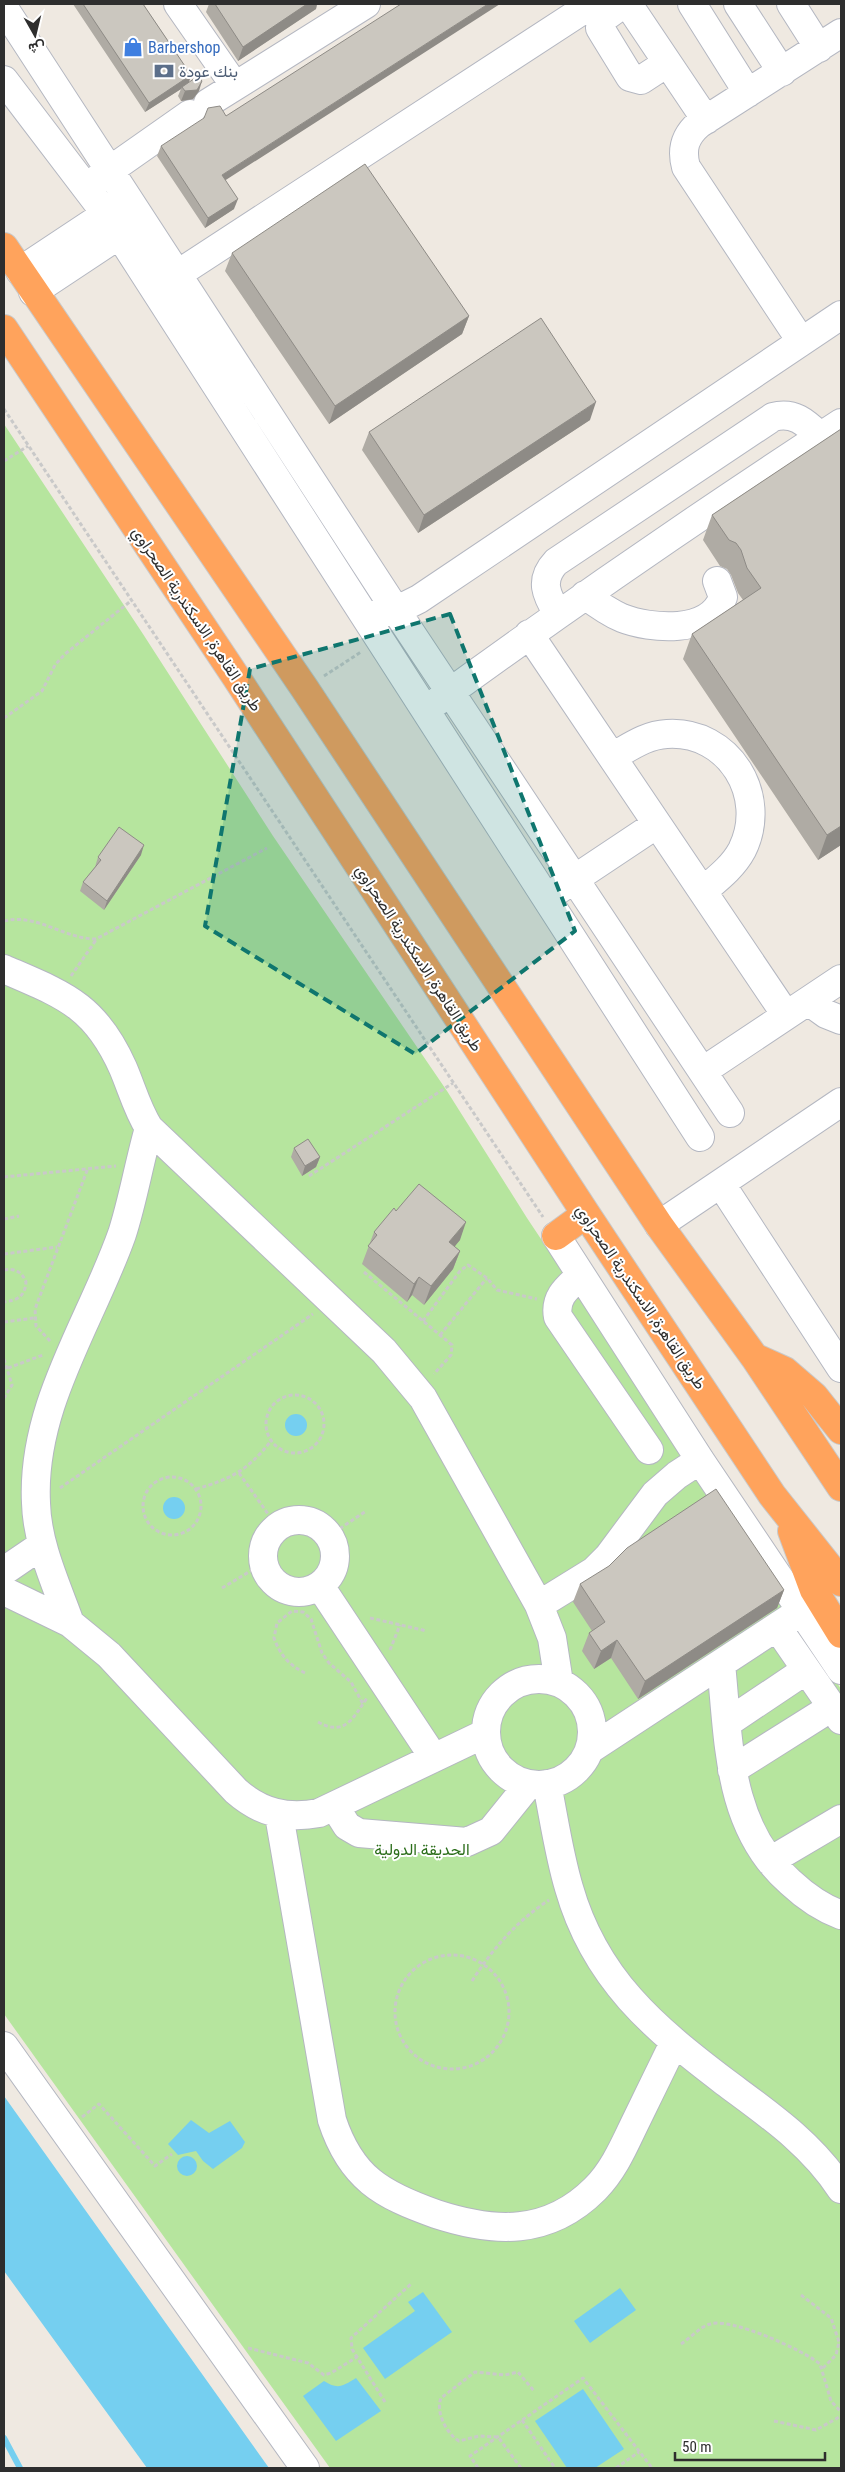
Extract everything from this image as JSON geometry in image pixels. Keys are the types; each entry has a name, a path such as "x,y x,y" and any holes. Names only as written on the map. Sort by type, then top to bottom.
{"highway":[{"path":"13,260 305,689 659,1225 755,1358 841,1487"},
{"name":"طريق القاهرة, الاسكندرية الصحراوي","path":"4,329 236,677 586,1214 788,1517 841,1582"},
{"path":"556,1236 586,1214"},
{"path":"755,1358 785,1371 800,1383 841,1430"},
{"path":"788,1517 795,1542 814,1590 841,1634"}],"street":[{"path":"178,4 234,86"},
{"path":"86,186 234,86 366,4"},
{"path":"154,290 592,4"},
{"path":"623,4 602,19 600,28 630,77 641,80 668,63"},
{"path":"628,4 706,120"},
{"path":"692,4 748,93"},
{"path":"738,4 782,72"},
{"path":"791,4 819,48"},
{"path":"4,8 395,609 730,1113"},
{"path":"801,341 686,167 684,159 685,143 693,130 706,120 841,33"},
{"path":"4,80 113,224 700,1137"},
{"path":"13,260 113,224"},
{"path":"373,628 395,609 419,599 841,315"},
{"path":"558,614 546,594 544,585 550,568 556,562 772,417 785,415 797,417 831,430"},
{"path":"426,710 585,595 708,510 831,430"},
{"path":"684,476 708,510"},
{"path":"585,595 610,612 624,618 653,625 679,626 701,620 718,607 722,591 717,581"},
{"path":"529,634 703,891 797,1008 826,1014 841,1020"},
{"path":"612,758 641,740 667,734 680,734 705,741 722,752 736,766 749,795 750,828 741,852 734,863 703,891"},
{"path":"546,897 657,824"},
{"path":"4,970 59,993 84,1010 106,1036 125,1073 137,1107 149,1128 384,1351 418,1392 539,1605 552,1638 559,1683"},
{"path":"703,1071 841,979"},
{"path":"659,1225 841,1102"},
{"path":"70,1622 42,1545 36,1504 35,1480 42,1434 63,1354 121,1235 149,1128"},
{"path":"721,1184 841,1368"},
{"path":"556,1236 700,1460 841,1670"},
{"path":"581,1275 564,1291 557,1302 556,1309 561,1323 649,1450"},
{"path":"539,1605 594,1571 608,1557 665,1483 700,1460"},
{"path":"299,1520 321,1528 329,1536 334,1552 333,1568 320,1586 306,1592 292,1592 279,1586 269,1576 264,1563 264,1550 269,1537 278,1528 288,1522 299,1520"},
{"path":"4,1571 42,1545"},
{"path":"320,1586 434,1758"},
{"path":"4,1591 70,1622 109,1655 132,1678 236,1791 260,1808 279,1815 305,1816 335,1807 486,1733"},
{"path":"589,1750 801,1610"},
{"path":"732,1770 836,1714 777,1627"},
{"path":"721,1664 732,1770 739,1804 747,1824 770,1861 801,1892 841,1915"},
{"path":"727,1723 806,1670"},
{"path":"537,1680 559,1683 578,1696 590,1716 592,1733 589,1750 583,1763 573,1773 561,1780 538,1784 508,1775 492,1756 486,1733 491,1711 497,1700 510,1689 525,1681 537,1680"},
{"path":"335,1807 347,1826 359,1833 458,1843 467,1842 491,1831 538,1784"},
{"path":"538,1784 569,1888 579,1915 605,1966 641,2013 674,2043 805,2144 828,2169 841,2188"},
{"path":"279,1815 332,2120 340,2142 352,2162 374,2185 386,2194 400,2201 460,2222 495,2228 532,2224 565,2211 594,2189 617,2160 674,2043"},
{"path":"770,1861 841,1819"},
{"path":"4,2046 305,2468"}],"path":[{"path":"4,409 556,1236"},
{"path":"4,461 28,446"},
{"path":"4,718 42,691 55,665 65,654 132,600"},
{"path":"305,689 373,628"},
{"path":"59,993 96,939 267,848"},
{"path":"4,921 26,919 82,937 96,939"},
{"path":"309,1176 453,1083"},
{"path":"4,1177 139,1163"},
{"path":"63,1354 39,1331 34,1318 35,1309 57,1246 88,1168"},
{"path":"4,1219 19,1216"},
{"path":"4,1254 57,1246"},
{"path":"423,1321 464,1266 474,1268 487,1278 493,1287 501,1292 557,1302"},
{"path":"4,1270 13,1269 19,1272 26,1282 23,1294 18,1298 4,1302"},
{"path":"364,1272 452,1345 453,1352 418,1392"},
{"path":"440,1335 487,1278"},
{"path":"36,1504 332,1301"},
{"path":"4,1322 34,1318"},
{"path":"8,1368 63,1354"},
{"path":"4,1360 12,1385 4,1398"},
{"path":"292,1394 304,1395 315,1401 323,1411 326,1423 323,1435 316,1446 305,1452 292,1453 280,1449 271,1441 266,1430 266,1418 271,1406 280,1398 292,1394"},
{"path":"196,1489 222,1482 239,1473 258,1458 271,1441"},
{"path":"239,1473 278,1528"},
{"path":"175,1477 187,1481 196,1489 201,1500 201,1512 196,1523 188,1531 176,1535 164,1534 153,1528 146,1518 143,1507 146,1495 152,1485 163,1479 175,1477"},
{"path":"329,1536 366,1511"},
{"path":"222,1588 264,1563"},
{"path":"305,1673 291,1666 274,1638 278,1622 292,1611 302,1612 312,1619 322,1653 329,1663 351,1682 363,1704"},
{"path":"369,1618 428,1631"},
{"path":"472,1981 483,1963 515,1926 569,1888"},
{"path":"460,1955 483,1963 501,1981 508,1998 510,2017 502,2040 491,2055 475,2065 451,2070 427,2064 407,2048 396,2026 394,2014 399,1990 414,1970 435,1957 460,1955"},
{"path":"64,2130 99,2104 155,2166 172,2154"},
{"path":"385,2402 352,2349 351,2338 411,2284"},
{"path":"801,2295 831,2318 839,2342 836,2355 823,2368"},
{"path":"681,2344 708,2324 725,2323 787,2345 814,2359 823,2368 831,2402 841,2412"},
{"path":"222,2353 253,2348 268,2354 308,2363 324,2375 332,2373 357,2357"},
{"path":"498,2437 479,2436 459,2441 451,2436 438,2408 441,2398 469,2375 483,2371 505,2375 518,2372 534,2391"},
{"path":"478,2468 470,2456 583,2378 652,2468"},
{"path":"774,2421 816,2430 841,2416"},
{"path":"522,2420 555,2468"},
{"path":"498,2437 521,2468"},
{"path":"616,2468 640,2452"}],"highlighted area":[{"path":"450,614 575,931 415,1054 205,926 250,669"}],"green space":[{"name":"الحديقة الدولية","path":"4,424 143,634 273,836 447,1091 527,1218 841,1689 841,2468 330,2468 4,2014"}],"water":[{"path":"296,1414 304,1417 307,1425 304,1433 296,1436 288,1433 285,1425 288,1417"},
{"path":"174,1497 182,1500 185,1508 182,1516 174,1519 166,1516 163,1508 166,1500"},
{"path":"4,2096 269,2468 147,2468 4,2271"},
{"path":"191,2120 209,2133 230,2121 245,2142 242,2148 213,2169 203,2161 196,2151 178,2155 168,2144"},
{"path":"183,2156 191,2156 197,2162 197,2170 191,2176 183,2176 177,2170 177,2162"},
{"path":"620,2288 636,2310 590,2343 574,2321"},
{"path":"423,2292 452,2332 385,2379 363,2348 415,2311 408,2302"},
{"path":"356,2378 381,2411 336,2441 303,2396 324,2381 340,2386"},
{"path":"583,2389 624,2449 595,2468 567,2468 535,2421"}],"building":[{"path":"83,4 143,4 191,75 149,103"},
{"path":"215,4 307,4 243,47"},
{"path":"401,4 488,4 222,175 238,199 208,218 161,146 204,118 208,108 220,106 226,116"},
{"path":"198,76 202,81 197,90 185,91 182,87"},
{"path":"365,164 469,316 335,406 232,253"},
{"path":"541,318 596,402 424,515 369,432"},
{"path":"841,429 841,826 827,835 692,634 761,588 747,568 741,550 736,543 729,540 712,515"},
{"path":"119,827 144,845 107,901 83,882 101,860 98,857"},
{"path":"308,1139 320,1157 305,1166 294,1148"},
{"path":"419,1184 466,1222 449,1242 460,1251 431,1286 419,1277 414,1284 368,1246 377,1235 374,1232 394,1208 396,1211"},
{"path":"716,1489 784,1590 645,1681 617,1640 601,1651 589,1633 605,1622 580,1584 609,1566 627,1548"}],"waterway":[{"path":"4,2438 20,2468"}],"place":[{"name":"Barbershop","path":"133,47"},
{"name":"بنك عودة","path":"164,71"}]}
